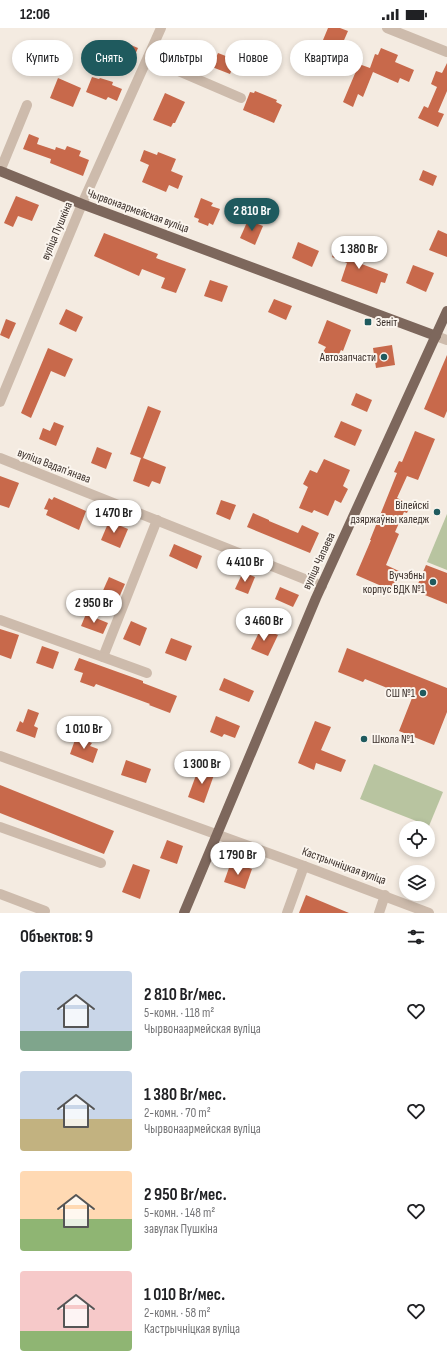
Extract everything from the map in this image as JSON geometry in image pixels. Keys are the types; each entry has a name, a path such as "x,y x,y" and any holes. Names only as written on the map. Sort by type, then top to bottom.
{"main road":[{"name":"Чырвонаармейская вуліца","path":"0,171 82,204 436,336"},
{"name":"вуліца Чапаева","path":"184,913 322,586 447,311"}],"street":[{"name":"вуліца Пушкіна","path":"156,40 161,28"},
{"path":"387,28 447,52"},
{"name":"вуліца Пушкіна","path":"0,402 82,204 145,65"},
{"path":"190,76 242,98"},
{"path":"0,171 28,104"},
{"name":"Чырвонаармейская вуліца","path":"436,336 447,340"},
{"name":"вуліца Вадапʼянава","path":"0,458 322,586"},
{"path":"103,656 157,520"},
{"path":"0,620 147,673"},
{"name":"Кастрычніцкая вуліца","path":"0,756 386,895 429,913"},
{"path":"0,827 101,863"},
{"path":"287,913 304,866"},
{"path":"0,894 45,911 44,913"},
{"path":"379,913 386,895"}],"green space":[{"path":"447,514 447,570 427,562"},
{"path":"374,764 443,792 431,821 416,821 360,799"}],"building":[{"path":"328,28 340,28 348,31 344,40 323,40"},
{"path":"381,48 398,55 395,62 414,70 409,82 400,78 398,83 373,72 363,97 358,94 353,107 343,102 354,76 363,76 363,65 370,68 375,54 378,55"},
{"path":"218,53 225,56 225,72 217,69"},
{"path":"447,63 447,91 438,112 444,114 438,127 418,118 424,106 428,108 437,87 431,84 436,71 442,73"},
{"path":"92,77 113,82 112,85 122,89 117,101 108,97 106,100 86,92"},
{"path":"58,78 81,88 73,107 50,98"},
{"path":"255,91 277,100 276,102 282,105 274,123 243,110 250,92 254,93"},
{"path":"165,93 185,102 175,123 173,123 171,127 153,120"},
{"path":"29,134 39,138 37,144 55,150 56,147 65,150 67,146 81,151 79,156 89,160 83,176 50,163 51,159 23,149"},
{"path":"144,150 157,155 158,152 176,159 171,171 183,176 178,189 169,185 166,192 142,182 149,165 140,161"},
{"path":"423,170 437,176 433,186 419,180"},
{"path":"16,196 39,205 32,221 18,216 13,227 4,223"},
{"path":"201,198 213,203 211,206 220,209 213,225 209,223 208,226 198,222 199,219 194,217"},
{"path":"248,220 263,226 255,245 240,238"},
{"path":"438,230 447,234 447,257 429,250"},
{"path":"104,233 158,254 156,258 186,269 176,293 161,288 165,278 142,269 139,276 94,256"},
{"path":"339,241 352,247 351,250 362,255 359,263 388,274 385,283 381,282 377,294 341,281 347,263 332,257"},
{"path":"298,242 319,251 312,267 292,258"},
{"path":"413,265 434,273 426,292 406,283"},
{"path":"210,280 228,286 222,302 204,296"},
{"path":"274,299 292,306 286,320 268,312"},
{"path":"66,309 83,317 76,332 59,324"},
{"path":"6,319 16,323 9,339 0,335"},
{"path":"327,320 351,330 343,351 341,350 337,358 323,352 326,347 318,343"},
{"name":"Автозапчасти","path":"392,345 395,365 376,368 373,348"},
{"path":"48,348 73,359 65,377 51,371 31,418 21,413"},
{"path":"447,355 447,411 444,418 424,409"},
{"path":"356,393 372,400 367,412 351,405"},
{"path":"148,406 161,411 143,458 166,467 160,484 152,481 149,487 133,481 141,458 130,454"},
{"path":"341,421 362,430 355,446 334,437"},
{"path":"54,422 64,426 56,446 39,439 43,428 50,431"},
{"path":"415,431 435,439 418,480 407,476 397,498 411,504 407,513 404,512 395,532 399,534 386,565 401,572 393,591 356,575 397,473 394,472 399,461 402,462"},
{"path":"97,447 112,453 106,469 91,463"},
{"path":"324,459 350,470 343,486 348,489 341,503 335,500 328,516 314,510 312,513 299,508 308,487 303,484 310,470 317,473"},
{"path":"0,476 19,483 9,508 0,505"},
{"path":"54,497 86,511 79,530 46,515 48,510 44,509 49,498 52,500"},
{"path":"221,500 236,505 230,520 216,514"},
{"path":"253,513 298,533 302,525 319,533 310,553 247,527"},
{"path":"109,521 128,529 120,548 101,540"},
{"path":"174,544 202,556 197,569 169,556"},
{"name":"Вучэбны корпус ВДК №1","path":"426,565 447,573 447,604 415,591"},
{"path":"243,572 255,577 248,594 235,589"},
{"path":"109,577 125,584 117,602 101,595"},
{"path":"280,587 299,595 293,607 275,599"},
{"path":"86,614 108,623 103,634 81,626"},
{"path":"131,621 147,628 140,646 123,639"},
{"path":"261,628 278,635 268,656 251,649"},
{"path":"0,629 19,635 11,659 0,655"},
{"path":"171,638 192,646 186,661 165,653"},
{"path":"42,646 59,652 53,669 36,663"},
{"name":"СШ №1","path":"347,648 447,688 447,712 434,745 399,731 412,698 365,679 363,682 338,672"},
{"path":"79,658 143,681 143,683 177,696 170,713 96,684 94,687 80,682 83,673 74,670"},
{"path":"224,678 254,691 249,702 219,690"},
{"path":"28,709 39,713 34,726 38,728 35,738 16,731 20,721 23,723"},
{"path":"216,716 240,726 235,738 224,734 222,737 210,732"},
{"path":"315,721 331,727 321,750 346,760 341,772 316,763 314,770 298,763"},
{"path":"76,737 92,743 90,746 98,749 93,763 70,754"},
{"path":"126,760 151,769 146,783 121,775"},
{"path":"199,767 215,772 204,803 188,797"},
{"path":"0,785 114,831 104,854 0,813"},
{"path":"167,840 183,846 177,864 160,858"},
{"path":"231,862 252,869 245,889 224,882"},
{"path":"133,864 150,870 140,899 122,892"},
{"path":"306,895 349,913 299,913"}],"place":[{"name":"Зеніт","path":"368,322"},
{"name":"Автозапчасти","path":"384,357"},
{"name":"Вілейскі дзяржаўны каледж","path":"437,512"},
{"name":"Вучэбны корпус ВДК №1","path":"433,582"},
{"name":"СШ №1","path":"423,693"},
{"name":"Школа №1","path":"364,739"}]}
